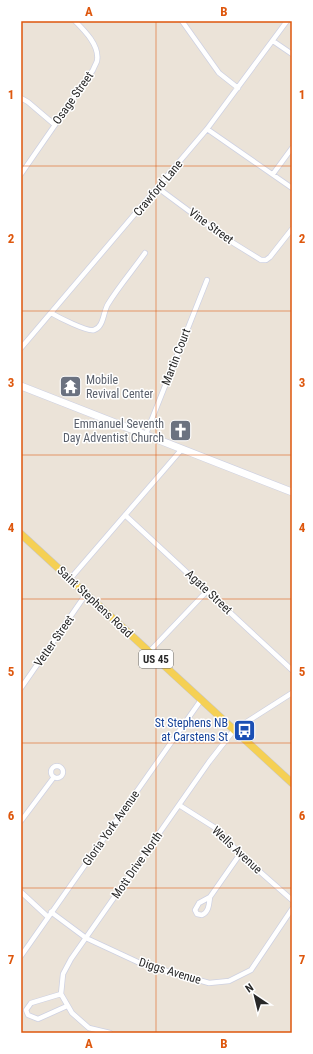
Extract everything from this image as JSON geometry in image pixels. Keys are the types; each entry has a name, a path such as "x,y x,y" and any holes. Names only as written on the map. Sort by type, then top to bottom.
{"main road":[{"path":"21,386 292,492"},
{"name":"Saint Stephens Road","path":"21,534 292,783"}],"street":[{"name":"Osage Street","path":"21,174 93,70 97,61 97,50 85,30 75,21"},
{"path":"182,21 218,73 238,88"},
{"name":"Crawford Lane","path":"21,348 207,129 287,21"},
{"path":"273,41 292,54"},
{"path":"21,98 28,102 55,125"},
{"path":"207,129 292,188"},
{"path":"273,174 292,148"},
{"name":"Vine Street","path":"158,188 226,239 261,260 266,260 270,257 292,229"},
{"path":"51,313 62,320 91,331 96,329 100,326 108,305 145,253"},
{"name":"Martin Court","path":"146,434 207,280"},
{"path":"70,579 182,449"},
{"name":"Agate Street","path":"125,515 292,670"},
{"path":"149,652 207,591"},
{"name":"Vetter Street","path":"21,688 86,594"},
{"name":"Mott Drive North","path":"61,994 63,974 71,959 208,762 234,730 292,693"},
{"name":"Gloria York Avenue","path":"21,956 201,700"},
{"path":"21,821 54,777"},
{"name":"Wells Avenue","path":"179,805 216,829 240,854 292,900"},
{"path":"210,897 240,854"},
{"path":"21,892 48,917"},
{"name":"Diggs Avenue","path":"51,912 86,938 142,964 209,983 229,981 251,970 292,909"},
{"path":"67,1006 38,1018 28,1015 26,1010 31,1003 61,994 72,1014 89,1028 110,1033"}],"place":[{"name":"Mobile Revival Center","path":"71,387"},
{"name":"Emmanuel Seventh Day Adventist Church","path":"180,431"},
{"name":"St Stephens NB at Carstens St","path":"244,730"}]}
